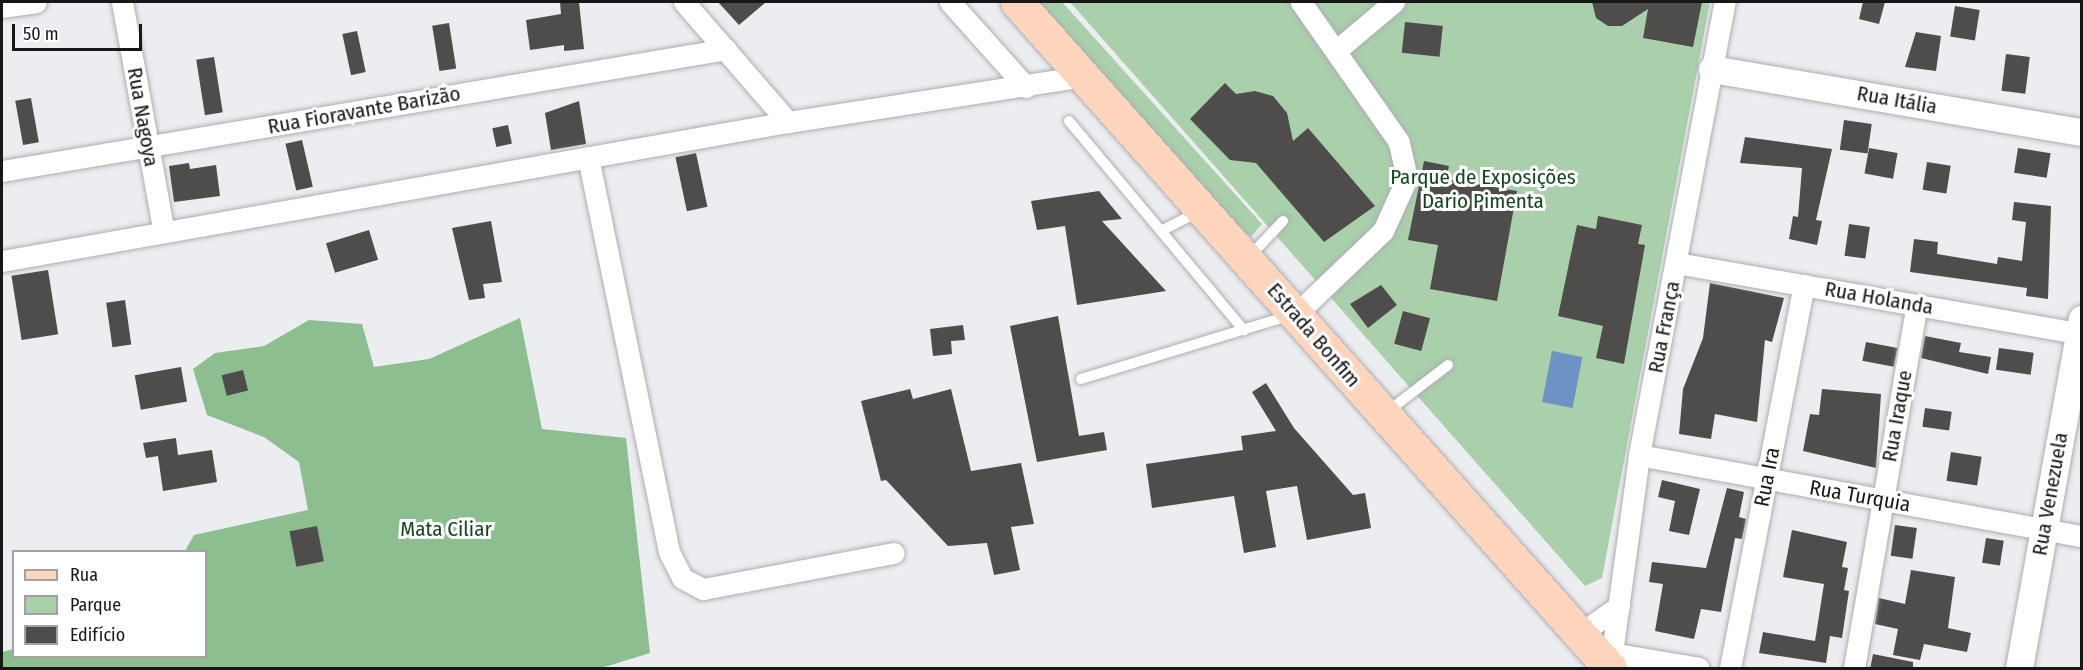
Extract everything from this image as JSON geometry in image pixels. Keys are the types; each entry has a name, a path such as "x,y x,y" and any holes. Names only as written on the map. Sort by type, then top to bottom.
{"main road":[{"name":"Estrada Bonfim","path":"1017,2 1384,414 1599,651"}],"street":[{"path":"2,7 36,2"},
{"name":"Rua Nagoya","path":"122,2 164,232"},
{"path":"684,2 788,122"},
{"path":"950,2 1026,87"},
{"path":"1296,314 1383,231 1399,205 1407,178 1399,142 1338,50 1301,2"},
{"path":"1338,50 1394,2"},
{"name":"Rua França","path":"1599,651 1619,606 1640,455 1725,2"},
{"name":"Rua Fioravante Barizão","path":"2,171 726,49"},
{"name":"Rua Itália","path":"1712,69 2082,132"},
{"path":"2,261 788,122 1026,87 1084,76"},
{"path":"588,157 669,552 682,578 703,589 894,553"},
{"name":"Rua Holanda","path":"1676,262 1917,305 2081,329"},
{"name":"Rua Ira","path":"1730,669 1804,285"},
{"name":"Rua Iraque","path":"1854,669 1917,305"},
{"name":"Rua Venezuela","path":"2019,669 2081,329"},
{"name":"Rua Turquia","path":"1640,455 2082,536"},
{"path":"1619,606 1599,651 1699,669"}],"lane":[{"path":"1069,121 1244,330"},
{"path":"1161,231 1203,209"},
{"path":"1247,258 1283,221"},
{"path":"1081,379 1296,314"},
{"path":"1384,414 1448,365"}],"green space":[{"path":"1033,2 1062,2 1262,224 1251,237 1223,215"},
{"name":"Parque de Exposições Dario Pimenta","path":"1070,2 1710,2 1602,578 1585,586"},
{"name":"Mata Ciliar","path":"520,318 542,429 626,438 650,653 601,668 2,668 2,652 12,649 12,658 207,658 207,550 186,550 194,535 308,510 299,462 264,437 207,415 193,369 215,353 264,346 309,320 362,324 374,367 429,359"}],"water":[{"path":"1552,351 1582,357 1573,408 1542,402"}],"building":[{"path":"560,2 579,2 584,49 564,51 564,45 530,50 526,20 561,14"},
{"path":"718,2 766,2 739,25"},
{"path":"1592,2 1702,2 1693,47 1643,38 1648,9 1622,26 1608,26 1596,18"},
{"path":"1863,2 1885,2 1879,24 1859,19"},
{"path":"1955,6 1980,10 1975,41 1950,37"},
{"path":"1405,22 1443,26 1440,57 1402,53"},
{"path":"449,23 456,68 439,71 432,26"},
{"path":"357,31 366,72 351,75 342,34"},
{"path":"1916,32 1941,36 1936,71 1905,67"},
{"path":"2006,54 2030,57 2025,94 2001,91"},
{"path":"214,57 223,112 205,115 196,60"},
{"path":"1225,83 1236,94 1255,91 1273,96 1287,113 1293,141 1308,128 1375,206 1324,242 1256,163 1230,160 1190,119"},
{"path":"31,98 39,142 23,145 15,101"},
{"path":"579,101 586,144 551,150 545,113"},
{"path":"1844,120 1872,124 1868,154 1840,150"},
{"path":"508,125 512,144 496,147 492,128"},
{"path":"1745,137 1832,149 1816,220 1822,221 1817,245 1789,239 1793,216 1798,217 1802,168 1740,163"},
{"path":"302,140 313,187 296,191 285,144"},
{"path":"1869,148 1898,153 1893,179 1864,174"},
{"path":"2018,148 2051,153 2047,178 2014,173"},
{"path":"696,153 707,207 687,211 675,157"},
{"path":"1424,161 1449,166 1446,179 1517,191 1497,301 1430,289 1438,245 1408,240"},
{"path":"1927,162 1951,166 1946,193 1923,190"},
{"path":"189,163 190,169 216,165 220,196 174,202 169,166"},
{"path":"1099,191 1122,219 1102,221 1166,291 1077,305 1065,226 1037,230 1031,201"},
{"path":"2014,202 2051,206 2048,299 2026,296 2027,288 1910,272 1914,239 1938,242 1937,254 1997,264 1998,257 2022,261 2026,222 2012,220"},
{"path":"1598,216 1642,225 1638,244 1645,245 1624,364 1596,358 1603,326 1558,316 1577,225 1596,229"},
{"path":"491,221 502,282 483,284 485,298 469,300 452,228"},
{"path":"1849,224 1870,227 1865,259 1845,256"},
{"path":"369,230 378,260 335,273 326,243"},
{"path":"48,270 58,334 22,340 11,276"},
{"path":"1710,283 1784,298 1772,342 1765,340 1757,422 1715,414 1711,439 1679,434 1683,389 1703,338"},
{"path":"1381,285 1397,305 1368,328 1350,304"},
{"path":"125,300 131,345 112,347 106,303"},
{"path":"1403,311 1430,318 1421,351 1394,344"},
{"path":"1058,316 1079,436 1104,432 1107,450 1037,462 1010,326"},
{"path":"963,325 965,340 951,341 952,354 933,356 930,329"},
{"path":"1925,336 1961,343 1959,352 1991,357 1988,374 1921,358"},
{"path":"1866,342 1897,348 1894,367 1862,361"},
{"path":"1999,348 2034,353 2031,375 1996,370"},
{"path":"181,367 187,401 141,410 135,375"},
{"path":"243,370 248,390 227,396 222,375"},
{"path":"1266,383 1294,428 1353,495 1365,493 1371,528 1307,540 1297,486 1266,491 1276,547 1244,553 1234,496 1152,508 1146,464 1243,450 1241,436 1276,431 1252,392"},
{"path":"910,389 913,399 951,389 971,471 1021,463 1034,524 1011,527 1020,570 994,575 987,543 948,546 886,480 881,481 861,401"},
{"path":"1822,389 1881,394 1876,468 1803,451 1810,414 1819,415"},
{"path":"1925,408 1952,412 1949,431 1922,427"},
{"path":"176,438 178,455 212,450 217,482 163,491 158,456 146,458 143,443"},
{"path":"1951,452 1982,457 1977,485 1946,481"},
{"path":"1662,480 1700,489 1689,535 1669,531 1675,501 1658,497"},
{"path":"1727,488 1744,492 1739,517 1746,519 1742,539 1735,538 1721,612 1701,609 1694,639 1655,631 1663,584 1649,582 1652,562 1706,568"},
{"path":"1895,525 1917,528 1912,559 1891,556"},
{"path":"317,526 324,561 296,567 290,531"},
{"path":"1792,530 1847,542 1842,567 1848,568 1844,590 1849,591 1842,638 1830,636 1826,663 1759,653 1763,632 1815,641 1824,584 1783,577"},
{"path":"1986,538 2004,541 2000,566 1982,563"},
{"path":"1911,570 1955,577 1948,628 1971,633 1967,652 1924,644 1920,660 1893,655 1898,629 1875,624 1879,598 1905,604"},
{"path":"1873,654 1913,662 1913,669 1870,669"}]}
